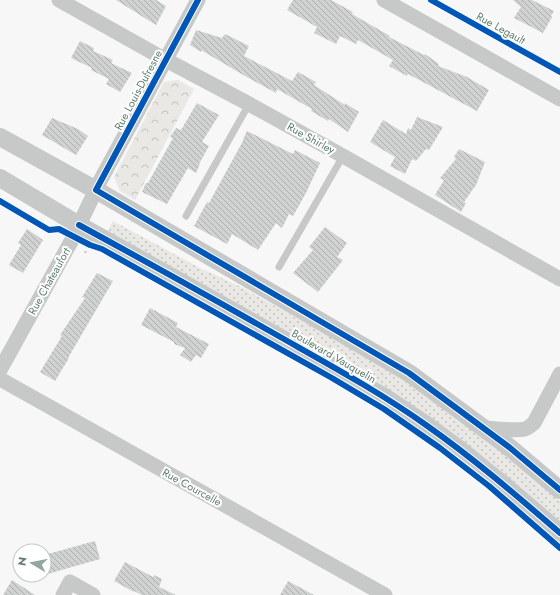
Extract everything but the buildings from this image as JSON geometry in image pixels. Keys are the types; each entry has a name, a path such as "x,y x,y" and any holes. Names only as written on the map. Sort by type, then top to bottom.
{"street":[{"name":"Rue Shirley","path":"59,0 343,156 560,280"},
{"name":"Rue Louis-Dufresne","path":"96,190 198,0"},
{"path":"384,0 559,95"},
{"name":"Boulevard Vauquelin","path":"0,137 96,190 408,373 485,428 560,490"},
{"name":"Boulevard Vauquelin","path":"0,178 79,225 386,398 460,449 560,533"},
{"name":"Rue Chateaufort","path":"0,370 73,238 96,190"},
{"path":"485,428 521,429 531,426 560,374"},
{"name":"Rue Courcelle","path":"0,378 385,595"},
{"path":"63,595 70,582 93,595"}],"lane":[{"path":"186,216 249,104"},
{"path":"279,267 343,156"}],"green space":[{"path":"178,80 194,89 135,200 120,191 114,177 164,82"},
{"path":"113,221 200,268 241,287 362,354 418,389 521,465 560,500 560,523 508,478 108,231"}],"cycle path":[{"path":"198,0 96,190 409,373 509,447 560,490"},
{"name":"Rue Legault","path":"431,0 560,72"},
{"path":"0,201 49,230 59,229 90,245 102,249 332,378 384,409 440,448 489,486 560,548"},
{"path":"79,225 251,320 389,401 461,450 560,533"}]}
